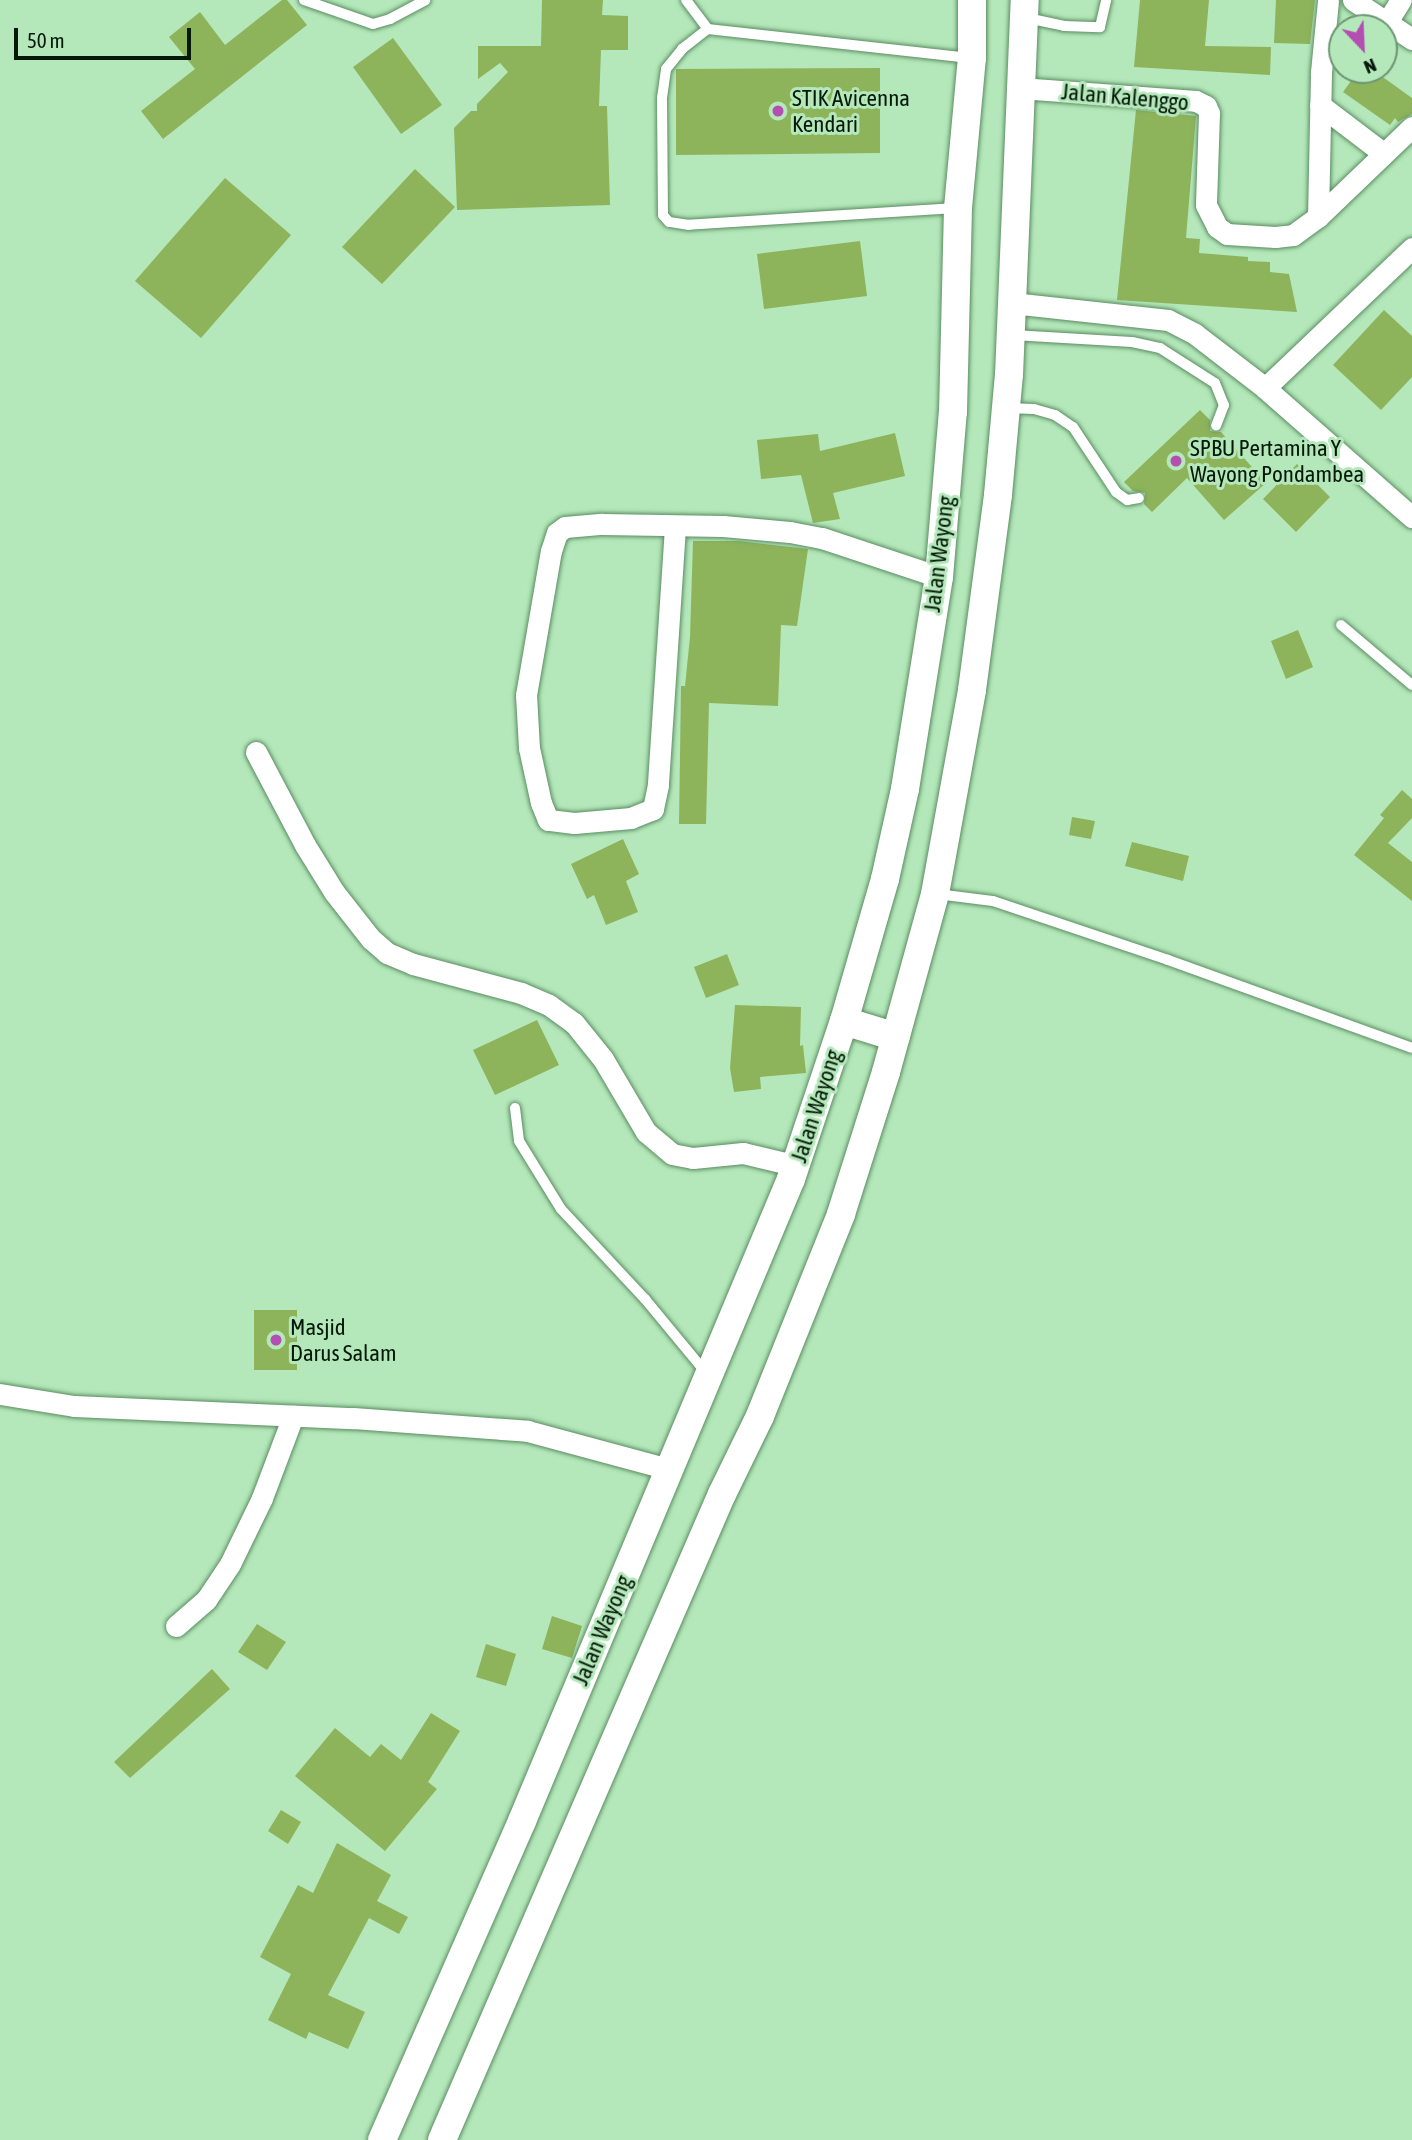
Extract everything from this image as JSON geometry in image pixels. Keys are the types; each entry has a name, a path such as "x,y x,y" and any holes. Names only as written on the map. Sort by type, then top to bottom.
{"main road":[{"name":"Jalan Wayong","path":"382,2140 523,1821 797,1166 845,1021 885,879 905,789 939,577 953,412 958,208 972,58 972,0"},
{"path":"442,2140 722,1494 760,1416 841,1214 896,1037 935,894 972,690 998,495 1011,335 1024,9"},
{"path":"845,1021 896,1037"}],"street":[{"path":"1318,217 1320,105 1328,0"},
{"path":"1353,0 1374,14"},
{"name":"Jalan Kalenggo","path":"1020,88 1196,101 1206,106 1209,113 1206,205 1217,227 1227,234 1275,237 1293,235 1318,217 1412,127"},
{"path":"1320,105 1383,153"},
{"path":"1265,388 1412,248"},
{"path":"1012,303 1168,320 1195,334 1265,388 1412,517"},
{"path":"675,527 658,785 653,809 644,815 620,819 573,823 548,820 541,803 525,719 526,695 557,533 576,525 749,527 812,536 939,577"},
{"path":"256,752 305,845 334,892 371,939 387,953 413,964 521,993 550,1004 581,1032 603,1059 646,1132 672,1154 693,1158 743,1153 797,1166"},
{"path":"0,1394 74,1406 528,1431 669,1469"},
{"path":"176,1626 206,1600 230,1564 262,1499 293,1416"}],"lane":[{"path":"304,0 373,24 390,19 425,0"},
{"path":"686,0 708,29"},
{"path":"1024,9 1064,26 1100,27 1106,0"},
{"path":"958,208 689,225 668,222 663,215 662,98 666,69 682,49 708,29 972,58"},
{"path":"1011,335 1132,342 1160,348 1215,383 1224,405 1216,426"},
{"path":"1006,408 1034,409 1055,415 1073,427 1116,492 1127,500 1139,498"},
{"path":"1341,625 1412,685"},
{"path":"935,894 993,901 1168,960 1412,1048"},
{"path":"514,1108 519,1141 561,1209 645,1299 709,1376"}],"building":[{"path":"282,0 287,0 307,25 163,139 141,111 195,69 169,37 200,12 225,45"},
{"path":"542,0 603,0 602,15 628,16 628,50 601,50 599,106 607,106 610,205 457,210 454,128 471,111 477,111 477,104 508,72 500,63 478,79 478,46 541,46"},
{"path":"1140,0 1209,0 1205,46 1271,47 1270,75 1134,67"},
{"path":"1276,0 1315,0 1310,44 1274,43"},
{"path":"393,38 442,105 401,134 353,67"},
{"name":"STIK Avicenna Kendari","path":"880,68 880,153 676,155 676,69"},
{"path":"1349,84 1392,84 1412,98 1412,114 1398,122 1395,118 1390,125 1343,92"},
{"path":"1136,110 1196,116 1186,238 1200,239 1199,253 1248,257 1248,261 1270,262 1270,272 1289,274 1297,312 1117,300"},
{"path":"415,169 455,207 382,284 342,247"},
{"path":"225,178 291,235 201,338 135,281"},
{"path":"860,241 867,296 764,309 757,254"},
{"path":"1384,310 1412,336 1412,377 1381,410 1333,365"},
{"path":"1200,410 1210,420 1210,431 1221,432 1266,483 1224,520 1187,478 1152,512 1144,504 1145,493 1133,491 1124,482"},
{"path":"895,433 905,476 833,493 840,519 813,523 801,475 761,479 757,440 818,434 820,451"},
{"path":"1297,464 1330,497 1296,532 1263,499"},
{"path":"693,541 739,541 808,549 797,626 781,625 778,706 709,703 706,824 679,824 681,686 685,686 690,637"},
{"path":"1298,630 1313,667 1286,679 1271,641"},
{"path":"1402,790 1412,799 1412,818 1388,843 1412,862 1412,901 1354,855 1384,818 1380,815"},
{"path":"1072,817 1095,821 1091,839 1069,835"},
{"path":"623,839 639,874 626,881 638,912 606,925 594,895 587,899 571,864"},
{"path":"1132,842 1189,856 1183,881 1125,866"},
{"path":"727,954 739,985 706,998 694,967"},
{"path":"735,1005 801,1007 800,1046 803,1045 806,1073 760,1077 761,1089 734,1092 730,1068"},
{"path":"537,1020 559,1065 495,1095 473,1050"},
{"name":"Masjid Darus Salam","path":"254,1310 297,1310 297,1370 254,1370"},
{"path":"552,1616 582,1626 572,1658 542,1649"},
{"path":"257,1624 286,1642 267,1670 238,1652"},
{"path":"486,1644 516,1654 506,1686 476,1677"},
{"path":"212,1669 230,1689 130,1778 114,1762"},
{"path":"431,1713 460,1731 428,1782 437,1789 385,1851 295,1776 335,1728 370,1757 381,1744 401,1760"},
{"path":"281,1810 301,1822 288,1844 268,1831"},
{"path":"337,1843 391,1875 377,1901 408,1917 399,1934 369,1918 328,1995 365,2012 348,2049 309,2032 306,2039 268,2020 291,1974 260,1957 298,1885 313,1893"}],"place":[{"name":"STIK Avicenna Kendari","path":"778,111"},
{"name":"SPBU Pertamina Y Wayong Pondambea","path":"1176,461"},
{"name":"Masjid Darus Salam","path":"276,1340"}]}
